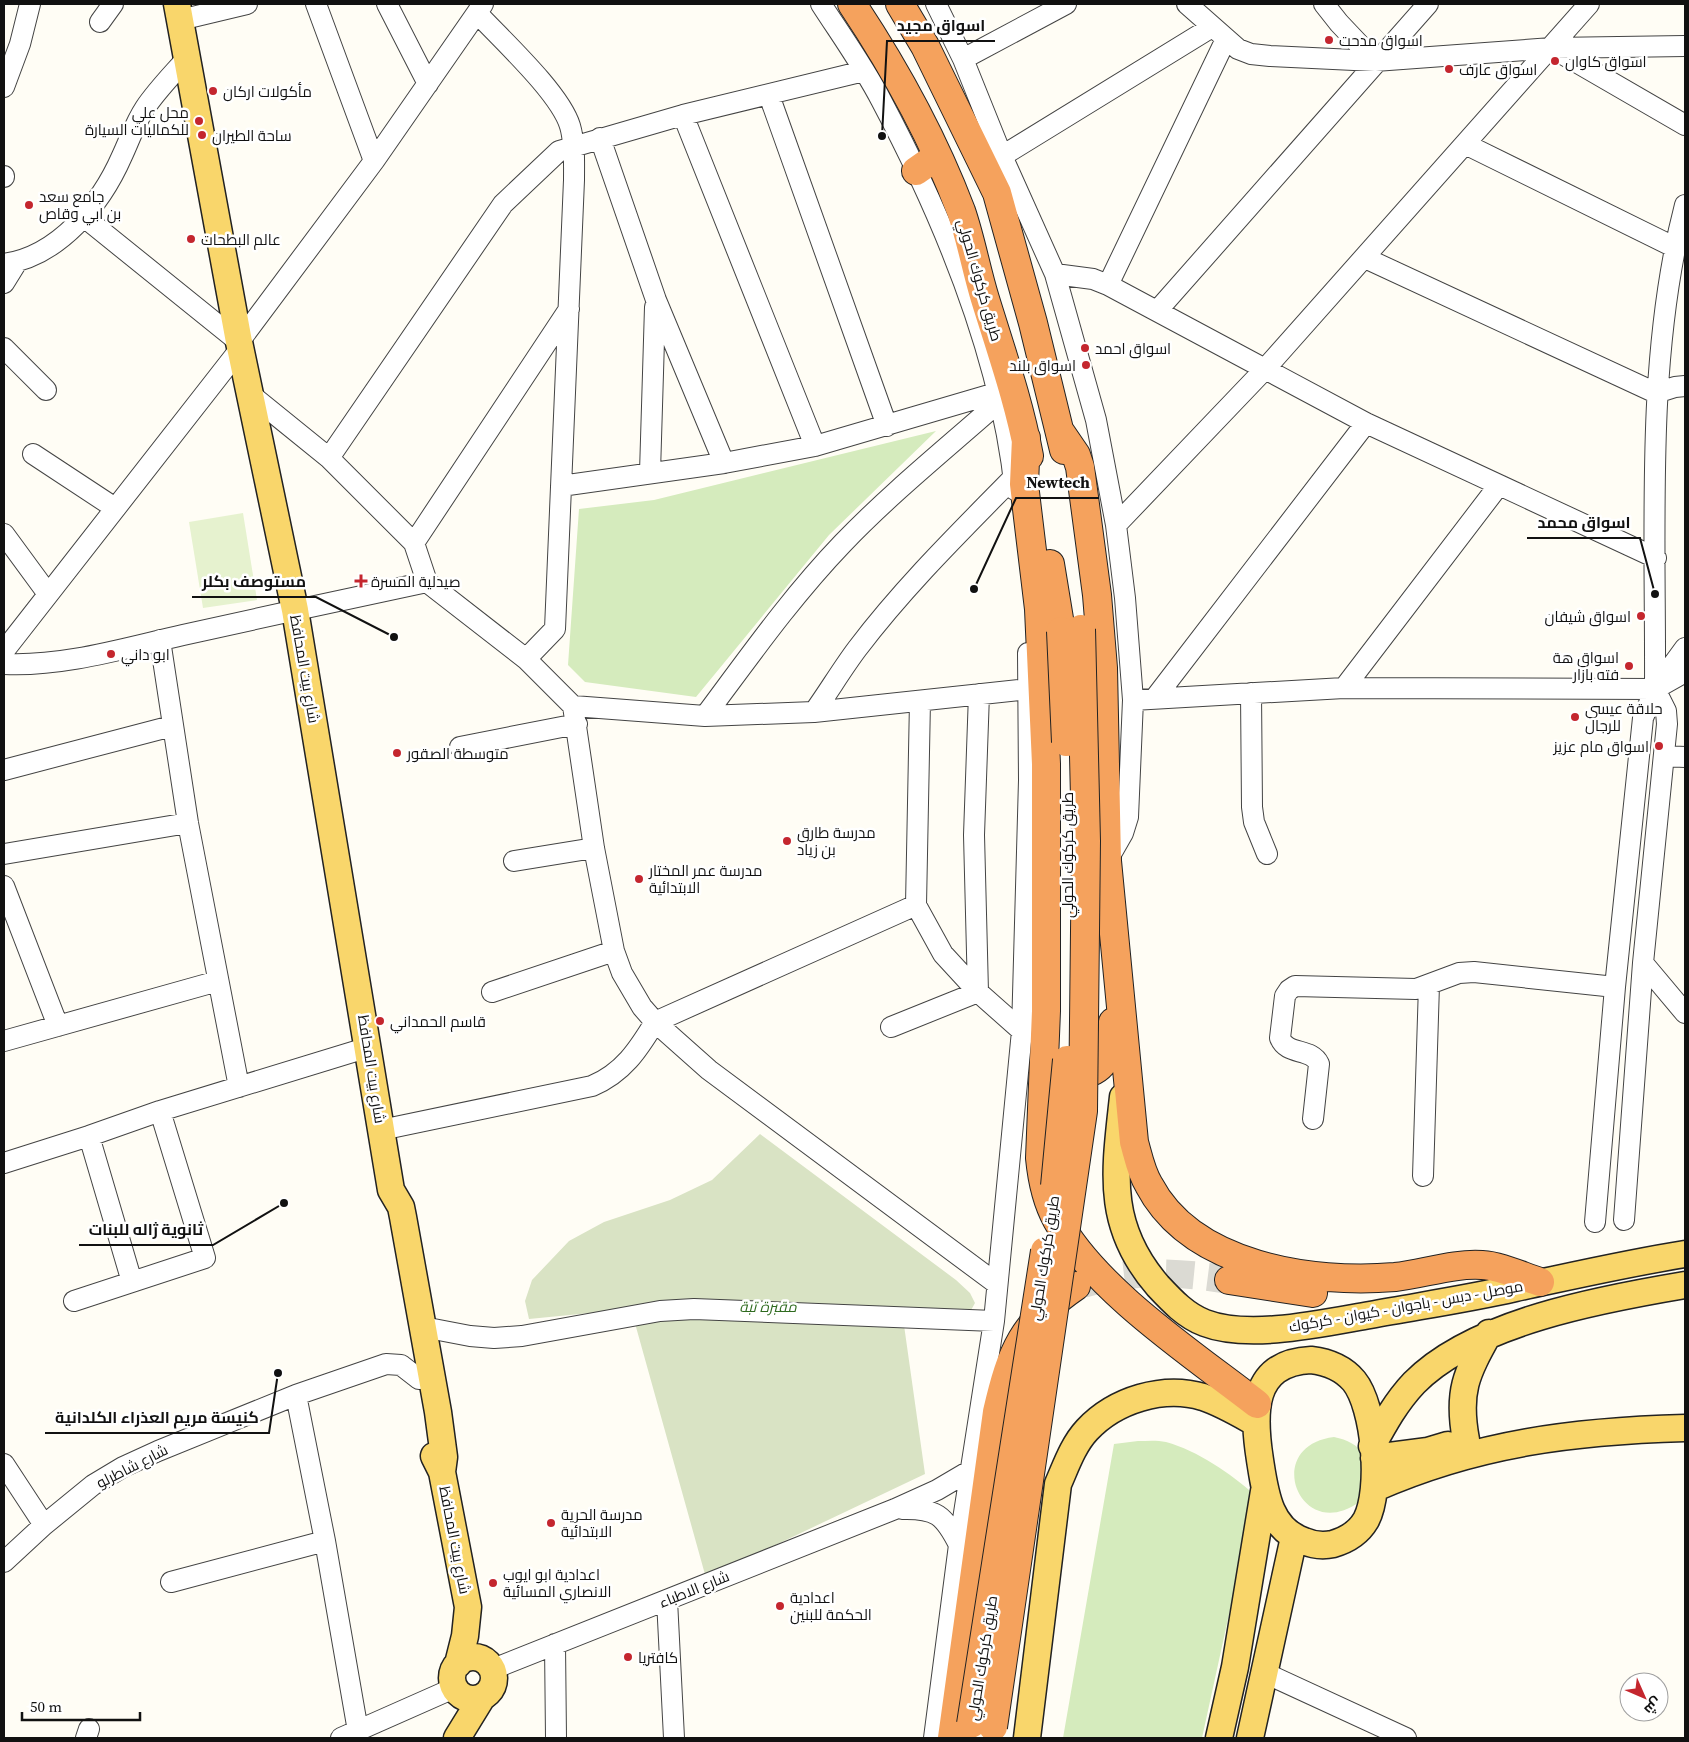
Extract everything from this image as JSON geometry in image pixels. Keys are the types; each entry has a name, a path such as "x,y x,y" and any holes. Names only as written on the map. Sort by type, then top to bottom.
{"highway":[{"name":"طريق كركوك الحولي","path":"852,4 872,32 926,164 961,212 1026,438 1058,603 1071,630"},
{"name":"طريق كركوك الحولي","path":"903,8 929,55 997,193 1061,433 1074,524 1066,744 1068,1056 1055,1188 976,1733"},
{"path":"872,32 903,8"},
{"path":"1061,433 1076,455 1080,467 1093,552 1103,668 1107,861 1134,1142 1149,1185 1160,1202 1185,1227 1224,1254 1253,1264 1331,1278 1396,1277 1466,1265 1483,1265 1528,1285"},
{"path":"1026,438 1024,484 1039,609 1046,764 1036,961 1054,1045 1061,1062 1079,1073 1092,1072 1098,1068 1109,1053 1116,958"},
{"path":"1046,1011 1040,1158 1044,1185 1056,1218 1076,1247 1112,1287 1256,1413"},
{"path":"1229,1280 1268,1287 1337,1295 1377,1294 1473,1283 1528,1285"},
{"path":"976,1733 997,1412 1005,1378 1013,1356 1033,1321 1056,1300 1076,1286"}],"main road":[{"name":"شارع بيت المحافظ","path":"178,12 239,345 295,610 369,1047 391,1190 388,1211 418,1379 433,1453 442,1472 468,1607 481,1633 495,1678 489,1694 463,1686"},
{"name":"موصل - دبس - باجوان - كيوان - كركوك","path":"1127,1068 1115,1169 1116,1192 1126,1235 1148,1274 1175,1304 1189,1315 1221,1328 1256,1330 1316,1324 1528,1285 1628,1263 1685,1254"},
{"name":"شارع بيت المحافظ","path":"391,1190 401,1208 423,1327 444,1457 442,1472"},
{"path":"1373,1452 1390,1414 1415,1383 1451,1353 1489,1333 1636,1293 1685,1285"},
{"path":"1316,1324 1323,1362"},
{"path":"1466,1440 1462,1406 1463,1390 1471,1364 1489,1333"},
{"path":"1219,1738 1235,1667 1264,1491 1256,1413 1264,1386 1284,1366 1302,1360 1323,1362 1344,1372 1360,1389 1364,1399 1373,1452 1375,1488 1367,1517 1351,1537 1331,1545 1320,1545 1294,1537 1276,1520 1264,1491"},
{"path":"1027,1738 1058,1484 1070,1456 1086,1430 1111,1410 1139,1397 1170,1393 1201,1397 1256,1413"},
{"path":"1375,1488 1419,1470 1520,1443 1602,1431 1658,1420 1685,1411"},
{"path":"1373,1452 1428,1450 1466,1440 1602,1415 1658,1420 1685,1428"},
{"path":"1250,1738 1294,1537"},
{"name":"شارع بيت المحافظ","path":"457,1738 463,1686 468,1607"},
{"path":"463,1686 472,1657 490,1666"},
{"path":"1235,1667 1265,1672"},
{"name":"شارع بيت المحافظ","path":"446,1738 463,1686"}],"street":[{"path":"4,88 20,44 30,4"},
{"path":"100,22 112,4"},
{"path":"178,12 247,4"},
{"path":"316,4 374,160"},
{"path":"387,4 428,84"},
{"path":"821,4 881,100 926,164 952,253 1000,396 1014,478 1027,611 1036,961 1022,1031 994,1321 959,1545 934,1738"},
{"path":"936,4 963,59 1002,156 1055,274 1086,379 1116,525 1125,598 1133,700 1128,817 1123,833 1107,861"},
{"path":"963,59 1064,4"},
{"path":"1187,4 1238,49 1251,54 1375,61 1552,48 1685,46"},
{"path":"1324,4 1375,61"},
{"path":"1158,311 1375,61 1428,4"},
{"path":"1116,525 1265,369 1552,48 1589,4"},
{"path":"4,650 239,345 374,160 480,8 560,104 570,126 573,146 569,309 554,629 526,659"},
{"path":"1002,156 1219,33"},
{"path":"1108,285 1219,33"},
{"path":"1552,48 1685,125"},
{"path":"4,283 10,263 56,241 84,217 102,194 146,107 187,58"},
{"path":"329,458 503,204 559,151 682,115 864,71"},
{"path":"769,95 887,426"},
{"path":"682,115 815,446"},
{"path":"600,138 656,300 724,463"},
{"path":"1466,144 1674,247"},
{"path":"1624,1220 1631,1105 1664,756 1666,711 1655,689 1656,393 1674,247 1685,205"},
{"path":"84,217 239,345"},
{"path":"1365,258 1656,393 1675,386 1685,386"},
{"path":"1055,274 1093,279 1108,285 1366,423 1656,558"},
{"path":"650,472 656,300"},
{"path":"414,543 569,309"},
{"path":"4,348 46,390"},
{"path":"250,394 329,458 414,543 427,582 526,659 575,715 594,848 614,951 632,992 655,1022 709,1070 997,1284"},
{"path":"561,486 724,463 815,446 1000,396"},
{"path":"705,716 771,628 843,543 1000,396"},
{"path":"1155,698 1366,423"},
{"path":"33,454 115,508"},
{"path":"814,712 857,650 890,608 952,540 1014,478"},
{"path":"1344,688 1499,485"},
{"path":"4,534 48,594"},
{"path":"4,664 24,665 55,661 427,582"},
{"path":"160,640 188,823 238,1087"},
{"path":"1596,1222 1615,986 1643,718 1655,689 1685,648"},
{"path":"1133,700 1344,688 1655,689 1685,672"},
{"path":"460,747 575,715 705,716 814,712 1029,688"},
{"path":"1251,693 1252,807 1254,822 1267,854"},
{"path":"978,992 974,835 979,694"},
{"path":"920,701 916,905 943,954 978,992 1022,1031"},
{"path":"4,770 172,726"},
{"path":"1664,756 1685,757"},
{"path":"4,854 188,823"},
{"path":"514,861 594,848"},
{"path":"4,886 58,1026"},
{"path":"381,1130 592,1086 611,1077 627,1064 635,1055 655,1022 916,905"},
{"path":"492,992 614,951"},
{"path":"1643,963 1685,1013"},
{"path":"1313,1119 1319,1064 1312,1055 1287,1048 1280,1038 1286,996 1289,990 1300,986 1416,989 1459,973 1474,972 1615,986"},
{"path":"4,1041 218,981"},
{"path":"1423,1176 1429,985"},
{"path":"891,1027 978,992"},
{"path":"4,1163 90,1136 160,1111 369,1047"},
{"path":"1606,1103 1631,1105"},
{"path":"74,1300 205,1258 160,1111"},
{"path":"90,1136 132,1282"},
{"path":"423,1327 478,1336 522,1336 660,1311 694,1309 994,1321"},
{"name":"شارع شاطرلو","path":"4,1562 44,1524 93,1485 123,1467 158,1451 296,1395 386,1364 401,1365 418,1379"},
{"path":"296,1395 325,1541 349,1735 463,1686"},
{"path":"4,1464 44,1524"},
{"name":"شارع الاطباء","path":"490,1666 555,1644 895,1509 937,1490 971,1470"},
{"name":"شارع الاطباء","path":"895,1509 923,1508 932,1511 946,1522 959,1545"},
{"path":"171,1582 325,1541"},
{"path":"667,1600 674,1738"},
{"path":"555,1644 556,1738"},
{"path":"1265,1672 1406,1738"}],"green space":[{"path":"936,431 829,535 696,697 585,682 568,665 579,509 654,500"},
{"path":"243,513 257,600 203,608 189,522"},
{"name":"مقبرة تبة","path":"760,1134 956,1280 970,1293 975,1303 970,1312 902,1311 925,1474 706,1578 631,1309 529,1319 525,1301 532,1280 569,1241 604,1222 670,1200 712,1180"},
{"path":"1334,1437 1352,1443 1366,1456 1359,1502 1338,1512 1320,1511 1306,1503 1297,1489 1294,1473 1299,1457 1312,1444"},
{"path":"1138,1441 1166,1442 1190,1451 1224,1471 1255,1495 1202,1738 1063,1738 1114,1444"}],"tunnel":[{"path":"1083,1284 1119,1276 1156,1273 1229,1280"}],"place":[{"name":"اسواق مدحت","path":"1329,40"},
{"name":"اسواق كاوان","path":"1555,61"},
{"name":"اسواق عارف","path":"1449,69"},
{"name":"مأكولات اركان","path":"213,91"},
{"name":"محل علي للكماليات السيارة","path":"199,121"},
{"name":"ساحة الطيران","path":"202,135"},
{"name":"اسواق مجيد","path":"882,136"},
{"name":"جامع سعد بن ابي وقاص","path":"29,205"},
{"name":"عالم البطحات","path":"191,239"},
{"name":"اسواق احمد","path":"1085,348"},
{"name":"اسواق بلند","path":"1086,365"},
{"name":"صيدلية المسرة","path":"361,581"},
{"name":"Newtech","path":"974,589"},
{"name":"اسواق محمد","path":"1655,594"},
{"name":"اسواق شيفان","path":"1641,616"},
{"name":"مستوصف بكلر","path":"394,637"},
{"name":"ابو داني","path":"111,654"},
{"name":"اسواق هة فته بازار","path":"1629,666"},
{"name":"حلاقة عيسى للرجال","path":"1575,717"},
{"name":"اسواق مام عزيز","path":"1659,746"},
{"name":"متوسطة الصقور","path":"397,753"},
{"name":"مدرسة طارق بن زياد","path":"787,841"},
{"name":"مدرسة عمر المختار الابتدائية","path":"639,879"},
{"name":"قاسم الحمداني","path":"380,1021"},
{"name":"ثانوية ژاله للبنات","path":"284,1203"},
{"name":"كنيسة مريم العذراء الكلدانية","path":"278,1373"},
{"name":"مدرسة الحرية الابتدائية","path":"551,1523"},
{"name":"اعدادية ابو ايوب الانصاري المسائية","path":"493,1583"},
{"name":"اعدادية الحكمة للبنين","path":"780,1606"},
{"name":"کافتریا","path":"628,1657"}]}
